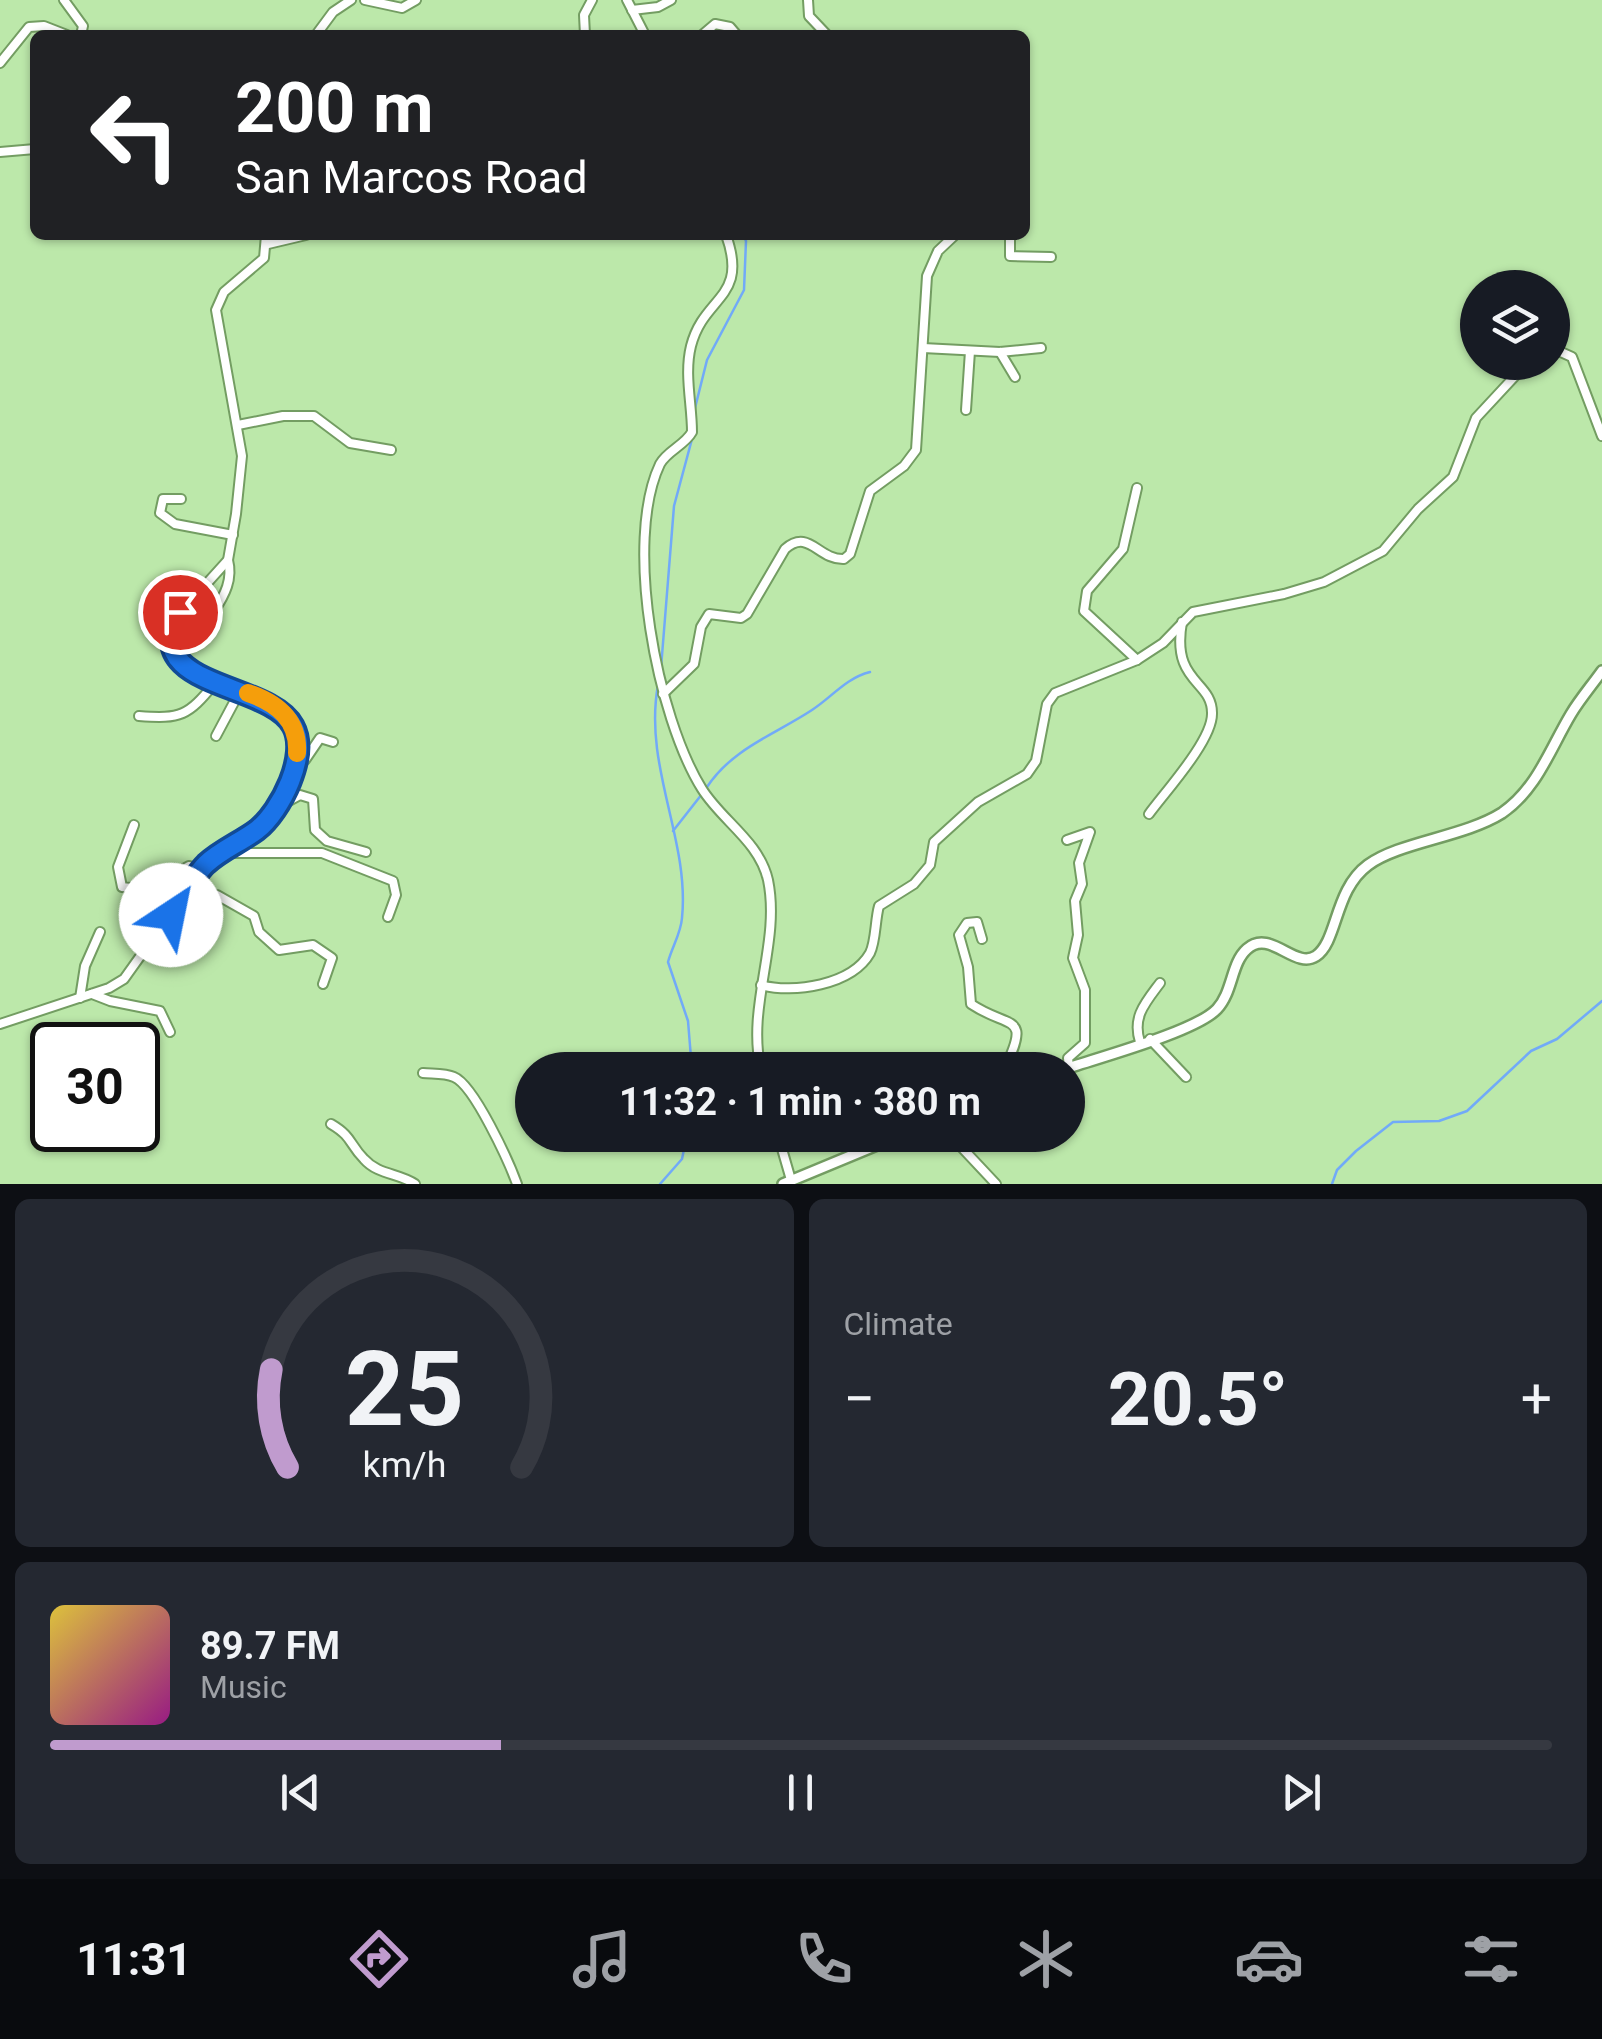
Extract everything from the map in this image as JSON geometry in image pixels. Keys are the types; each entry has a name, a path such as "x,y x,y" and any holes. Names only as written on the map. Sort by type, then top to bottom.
{"street":[{"path":"64,0 82,30"},
{"path":"320,30 334,12 351,0"},
{"path":"364,0 402,8 416,0"},
{"path":"585,30 584,15 592,0"},
{"path":"627,0 642,30"},
{"path":"632,10 658,7 671,0"},
{"path":"808,0 809,16 822,30"},
{"path":"708,30 715,24 733,30"},
{"path":"0,63 28,27 54,30"},
{"path":"0,152 30,149"},
{"path":"214,611 224,596 231,572 228,560 242,456 216,310 224,292 264,258 267,240"},
{"path":"728,240 734,275 699,326 690,355 692,432 661,462 644,522 643,556 663,694 693,774 711,803 751,844 766,874 770,912 756,1033 759,1052"},
{"path":"663,694 694,664 704,620 716,613 741,618 747,614 794,541 802,539 834,559 850,554 870,490 904,466 916,450 927,276 938,251 950,240"},
{"path":"1010,240 1010,256 1051,258"},
{"path":"924,348 1000,352 1041,348"},
{"path":"966,410 970,350"},
{"path":"1000,352 1015,376"},
{"path":"1570,356 1602,436"},
{"path":"761,985 811,986 854,970 871,952 879,906 914,884 930,864 934,842 978,802 1027,774 1036,761 1046,704 1055,693 1137,660 1193,612 1324,582 1384,551 1418,509 1453,477 1476,418 1511,380"},
{"path":"238,426 283,416 314,416 350,443 391,450"},
{"path":"1137,488 1123,549 1087,591 1084,611 1137,660"},
{"path":"181,498 163,499 160,513 175,524 233,535"},
{"path":"0,1024 92,994 124,979 202,870 261,826 274,809 297,758 294,728 271,702 204,681 182,664 174,637 180,612 228,560"},
{"path":"1150,814 1204,738 1212,714 1206,694 1187,674 1178,649 1182,622"},
{"path":"1085,1062 1209,1017 1231,988 1240,957 1250,946 1264,943 1303,960 1315,957 1326,946 1341,896 1369,864 1502,812 1541,772 1574,710 1602,671"},
{"path":"139,716 171,718 192,711 214,684"},
{"path":"216,736 240,691"},
{"path":"297,758 305,760 320,738 333,742"},
{"path":"274,809 300,796 313,799 315,830 327,841 366,852"},
{"path":"134,825 118,867 122,887 148,890 190,866 202,870"},
{"path":"1066,840 1090,832 1079,863 1082,884 1074,901 1078,935 1073,958 1085,990 1085,1043 1075,1052"},
{"path":"222,853 322,852 354,864 393,881 396,894 388,916"},
{"path":"171,915 194,910 217,895 254,916 259,932 279,950 313,946 332,958 324,984"},
{"path":"982,939 977,922 967,923 960,934 971,1004 1004,1018 1016,1028 1019,1042 1014,1052"},
{"path":"80,998 85,966 100,932"},
{"path":"1160,984 1140,1010 1135,1027 1186,1077"},
{"path":"92,994 160,1011 170,1032"},
{"path":"423,1073 452,1076 464,1083 502,1145 517,1184"},
{"path":"332,1124 350,1136 363,1159 382,1172 415,1184"},
{"path":"783,1152 792,1182 862,1152"},
{"path":"966,1152 996,1184"}],"waterway":[{"path":"694,412 707,360 744,290 746,240"},
{"path":"661,668 674,506 692,439"},
{"path":"707,787 742,752 870,672"},
{"path":"658,685 657,745 683,889 681,924 668,962 688,1021 691,1052"},
{"path":"673,831 702,794"},
{"path":"1332,1184 1337,1170 1393,1122 1439,1121 1467,1111 1531,1051 1557,1039 1602,1001"},
{"path":"660,1184 683,1152"}],"slow traffic":[{"path":"248,693 271,702 284,714 298,740 297,753"}],"route":[{"path":"171,915 206,864 269,817 295,766 298,740 294,728 271,702 204,681 182,664 174,637 180,612"}]}
